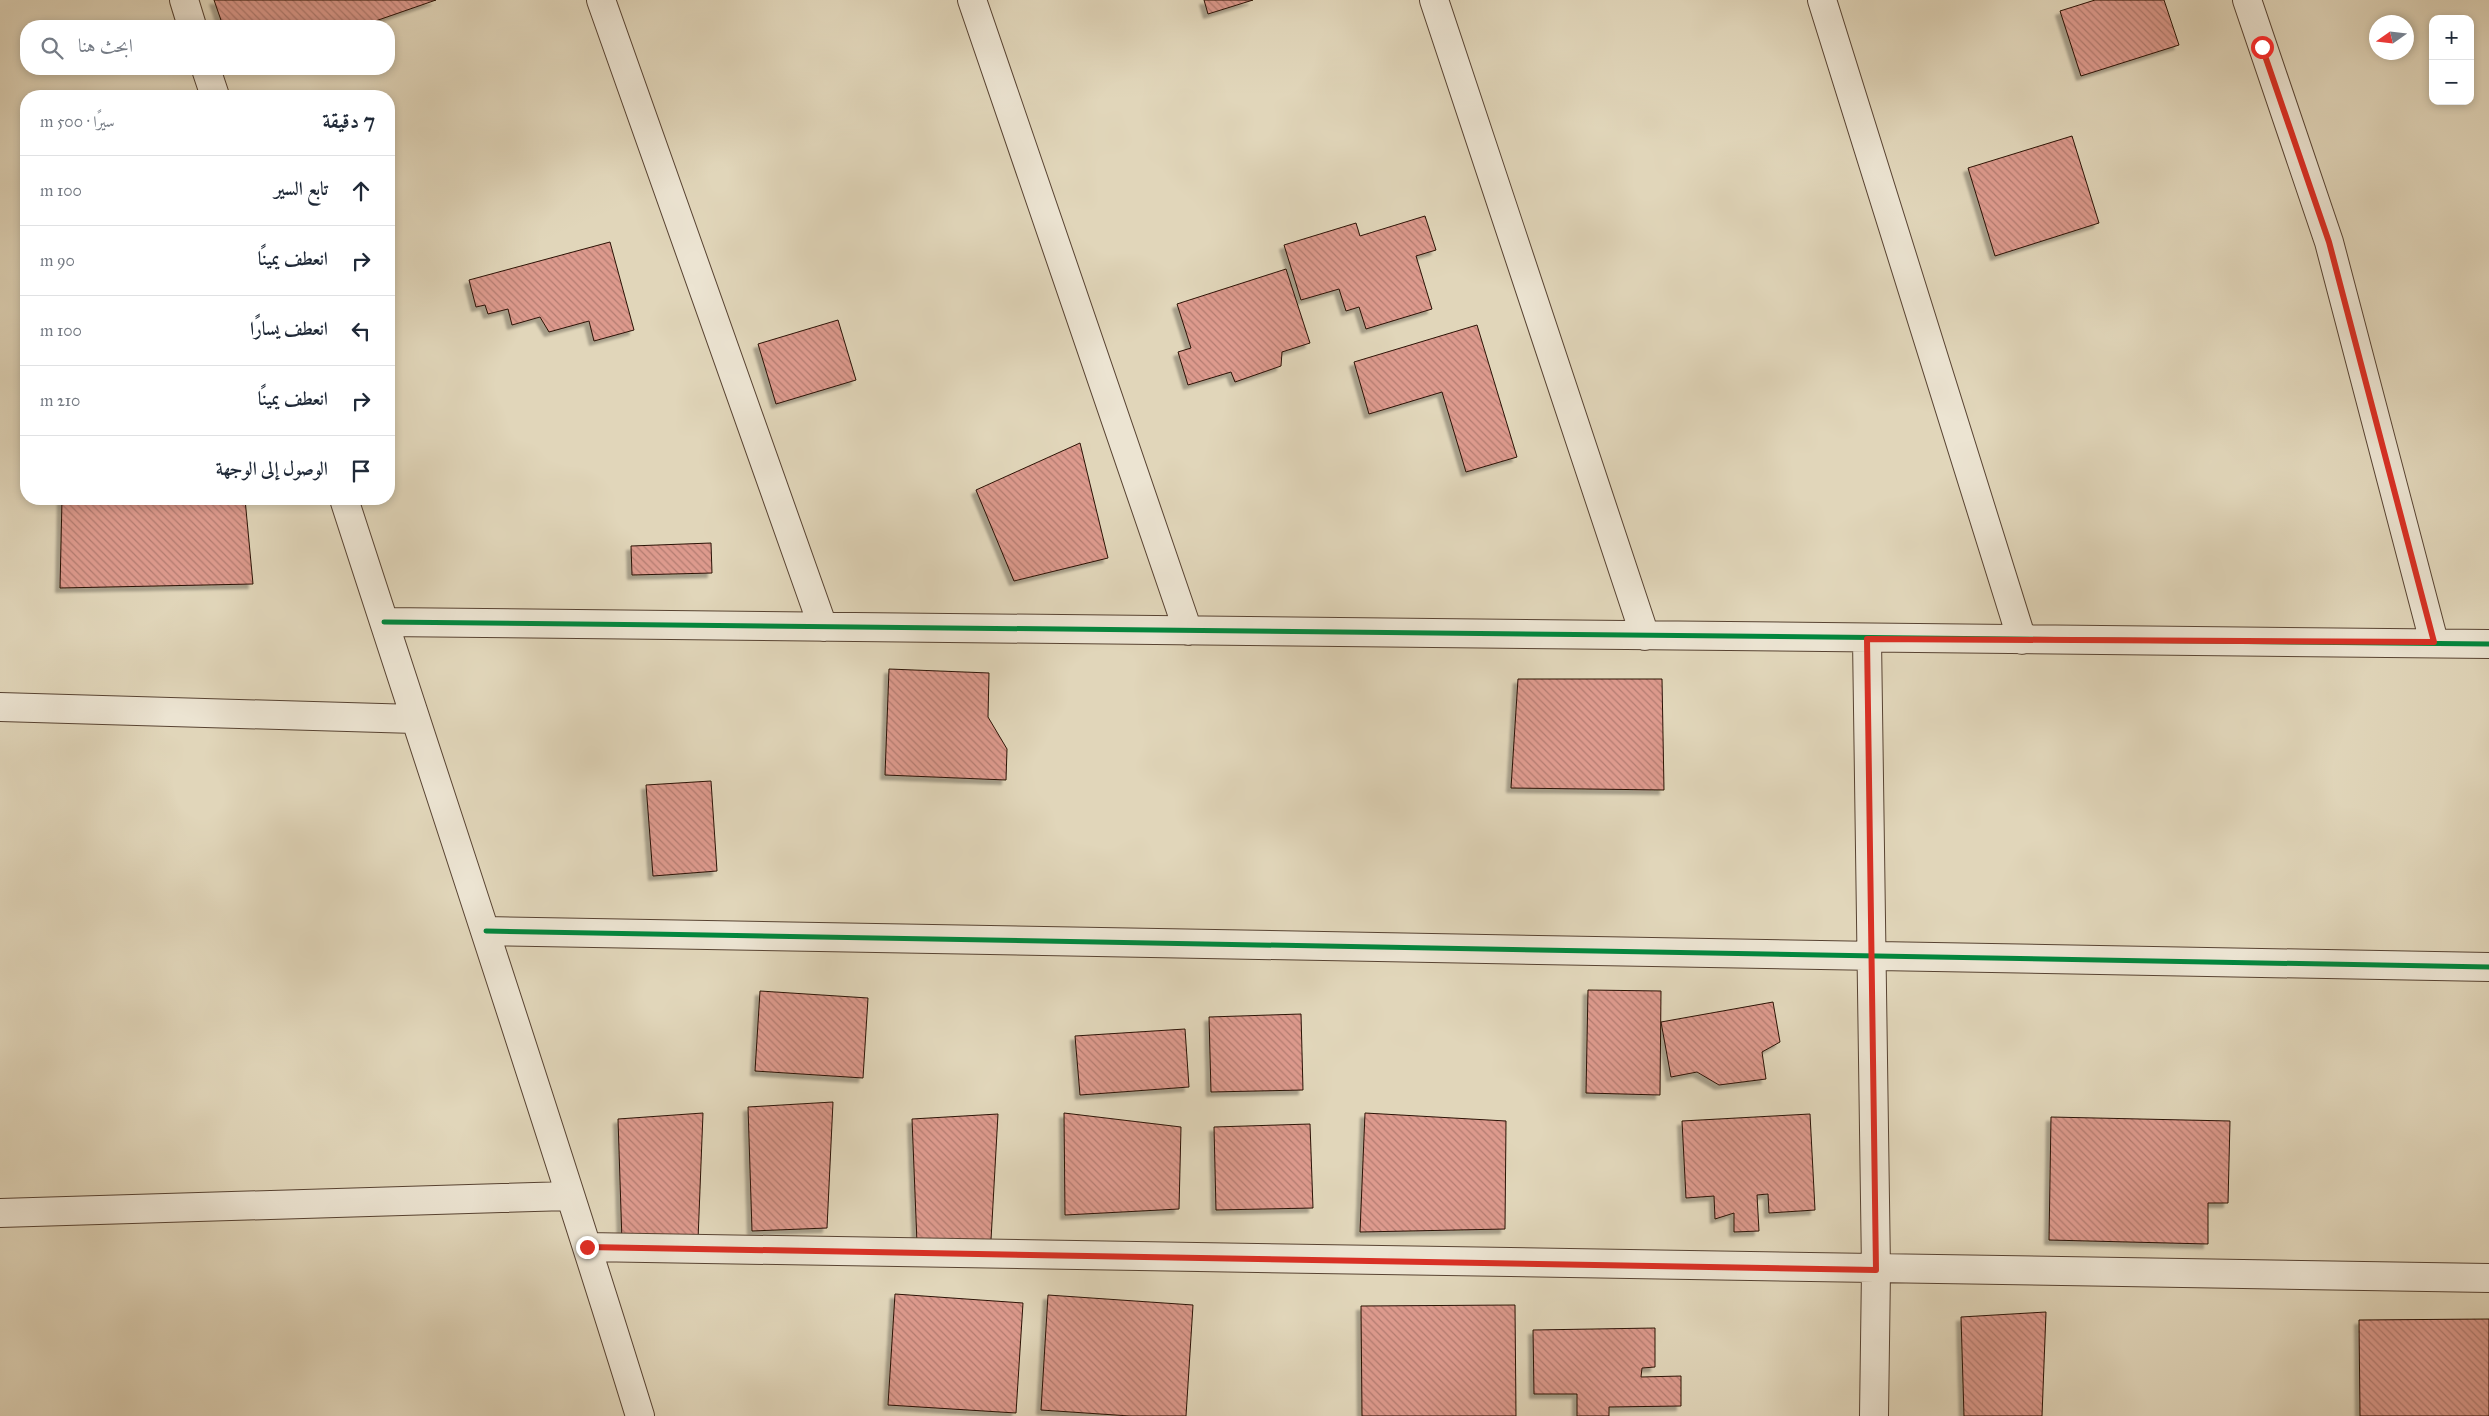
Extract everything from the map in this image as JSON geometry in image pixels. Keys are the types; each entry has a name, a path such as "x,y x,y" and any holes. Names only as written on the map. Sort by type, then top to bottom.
{"street":[{"path":"184,0 190,20"},
{"path":"601,0 823,628"},
{"path":"972,0 1188,631"},
{"path":"1434,0 1646,636"},
{"path":"1822,0 2022,640"},
{"path":"2247,0 2329,242 2434,642"},
{"path":"208,75 213,90"},
{"path":"346,505 486,931 640,1416"},
{"path":"384,622 1867,639 2434,642 2489,644"},
{"path":"1867,639 1876,1270 1874,1416"},
{"path":"0,707 415,719"},
{"path":"486,931 2489,967"},
{"path":"0,1213 569,1196"},
{"path":"587,1247 1876,1270 2489,1278"}],"building":[{"path":"214,0 436,0 378,20 221,20"},
{"path":"1204,0 1253,0 1208,14"},
{"path":"2095,0 2164,0 2179,45 2081,76 2060,11"},
{"path":"2072,136 2099,223 1995,256 1968,168"},
{"path":"1425,216 1436,250 1416,256 1432,309 1366,329 1359,307 1346,311 1339,289 1301,300 1284,245 1356,223 1360,236"},
{"path":"610,242 634,330 594,341 589,321 549,332 540,317 512,325 508,309 488,314 485,305 476,307 469,280"},
{"path":"1286,269 1310,343 1282,352 1281,366 1235,382 1231,372 1188,385 1178,352 1191,348 1177,304"},
{"path":"838,320 856,380 776,404 758,344"},
{"path":"1477,325 1517,457 1466,472 1442,392 1369,414 1354,362"},
{"path":"1080,443 1108,558 1014,581 976,490"},
{"path":"62,505 246,505 253,584 60,588"},
{"path":"711,543 712,573 632,575 631,546"},
{"path":"889,669 989,673 988,717 1007,749 1006,780 885,775"},
{"path":"1518,679 1662,679 1664,790 1511,788"},
{"path":"711,781 717,871 653,876 646,785"},
{"path":"1588,990 1661,991 1660,1095 1586,1093"},
{"path":"760,991 868,998 863,1078 755,1071"},
{"path":"1773,1002 1780,1042 1762,1052 1766,1079 1719,1085 1697,1072 1671,1077 1661,1022"},
{"path":"1301,1014 1303,1090 1211,1092 1209,1017"},
{"path":"1185,1029 1189,1087 1080,1095 1075,1036"},
{"path":"833,1102 827,1228 752,1231 748,1107"},
{"path":"703,1113 698,1240 622,1242 618,1119"},
{"path":"1064,1113 1181,1127 1179,1209 1065,1215"},
{"path":"1365,1113 1506,1121 1505,1229 1360,1232"},
{"path":"998,1114 991,1240 917,1243 912,1119"},
{"path":"1810,1114 1815,1210 1769,1213 1768,1194 1757,1195 1759,1231 1734,1232 1734,1213 1715,1219 1714,1196 1686,1198 1682,1121"},
{"path":"2051,1117 2230,1121 2228,1203 2208,1203 2208,1244 2049,1240"},
{"path":"1310,1124 1313,1208 1216,1210 1214,1127"},
{"path":"895,1294 1023,1303 1016,1413 888,1405"},
{"path":"1048,1295 1193,1305 1186,1416 1130,1416 1041,1410"},
{"path":"1515,1305 1516,1416 1362,1416 1361,1306"},
{"path":"2046,1312 2042,1416 1964,1416 1961,1317"},
{"path":"2489,1319 2489,1416 2360,1416 2359,1320"},
{"path":"1655,1328 1655,1367 1642,1368 1641,1377 1681,1376 1681,1406 1609,1407 1609,1416 1577,1416 1577,1394 1534,1394 1533,1330"}],"cycle path":[{"path":"384,622 2489,644"},
{"path":"486,931 2489,967"}],"route":[{"path":"587,1247 1876,1270 1867,639 2434,642 2329,242 2262,47"}]}
